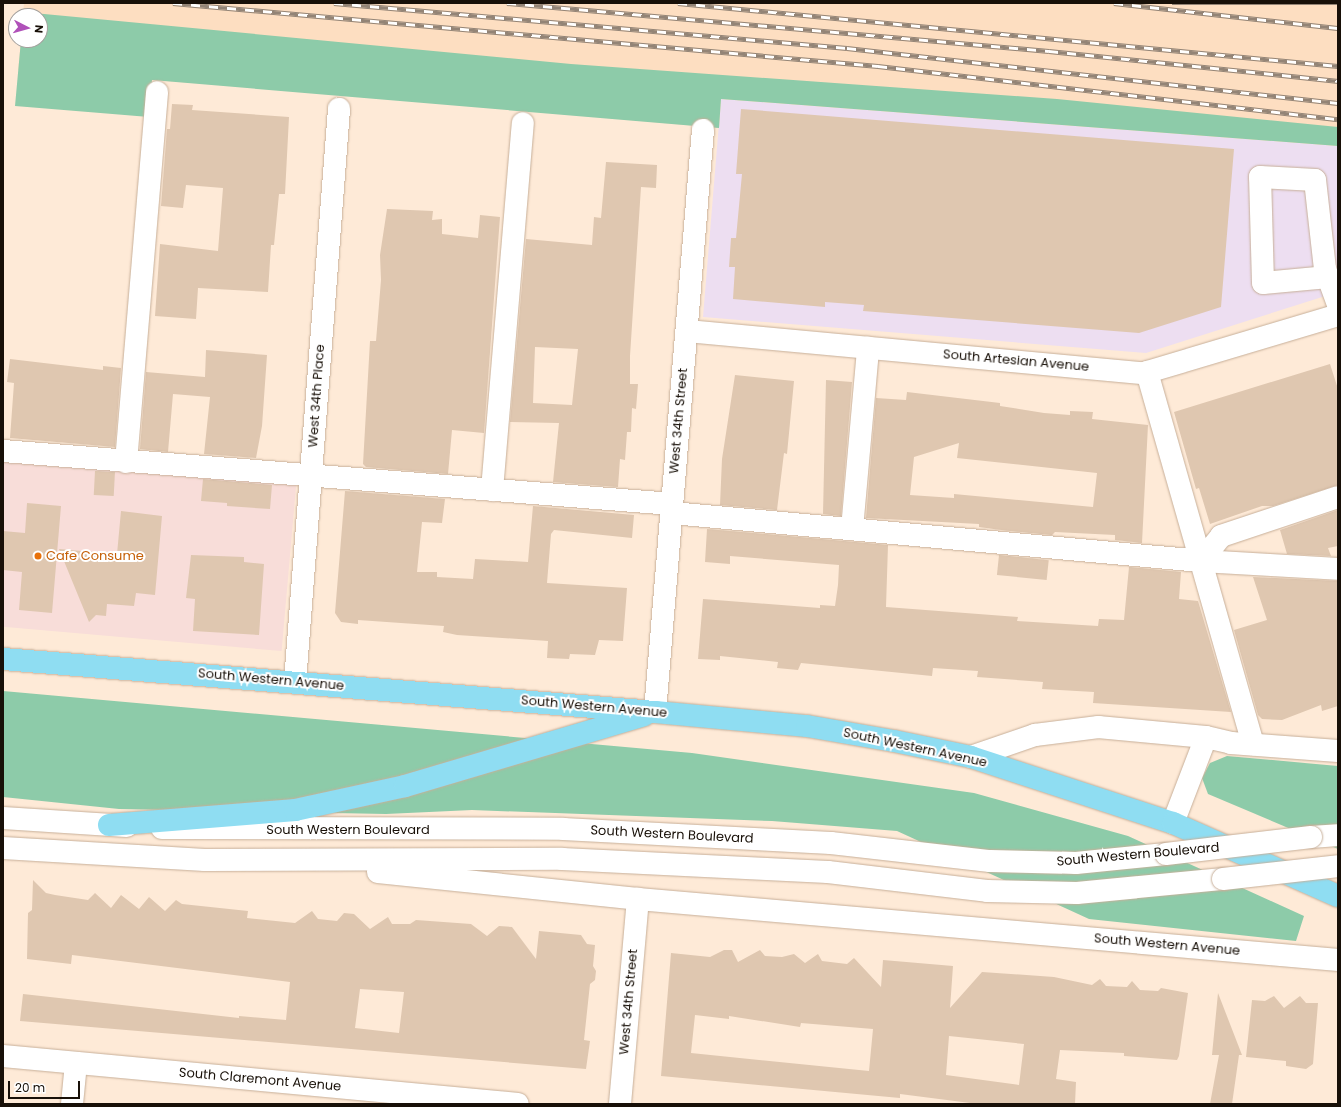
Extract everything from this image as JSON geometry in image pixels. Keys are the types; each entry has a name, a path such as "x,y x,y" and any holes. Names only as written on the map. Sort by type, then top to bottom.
{"main road":[{"name":"South Western Avenue","path":"3,659 655,712 807,726 970,757 1173,823 1338,896"},
{"path":"109,825 295,810 450,774 655,712"}],"street":[{"path":"126,462 157,92"},
{"name":"West 34th Place","path":"294,682 339,109"},
{"path":"492,490 523,123"},
{"name":"West 34th Street","path":"655,712 703,130"},
{"path":"1328,277 1263,283 1260,177 1315,180 1328,277 1338,305"},
{"name":"South Artesian Avenue","path":"687,331 1147,372 1338,316"},
{"path":"852,529 868,348"},
{"path":"1147,372 1253,744"},
{"path":"3,451 310,477 492,490 672,508 852,529 1201,561 1338,569"},
{"path":"1201,561 1221,536 1338,497"},
{"path":"970,757 1035,735 1098,727 1206,737 1253,744 1338,751"},
{"path":"1173,823 1206,737"},
{"name":"South Western Boulevard","path":"3,818 206,830 570,830 831,843 990,861 1076,863 1338,835"},
{"path":"3,848 205,860 586,860 828,872 988,891 1040,892 1156,888 1338,866"},
{"name":"South Western Avenue","path":"280,860 638,900 1338,960"},
{"name":"West 34th Street","path":"620,1104 638,900"},
{"name":"South Claremont Avenue","path":"3,1056 518,1104"},
{"path":"72,1104 76,1063"}],"shaded area":[{"path":"24,3 1338,3 1338,146 721,99 719,128 325,93 18,70 20,48 48,48 48,8 24,8"},
{"path":"721,99 1338,146 1338,292 1146,353 703,317"},
{"path":"3,451 297,477 282,651 3,627"}],"green space":[{"path":"48,14 571,64 1057,99 1338,127 1338,146 721,99 719,128 152,80 149,117 15,106 20,48 48,48"},
{"path":"3,691 692,753 974,793 1128,836 1304,916 1296,941 1089,919 897,831 772,821 472,810 386,814 119,809 3,797"},
{"path":"1227,756 1338,766 1338,849 1208,794 1202,778 1210,763"}],"building":[{"path":"172,104 193,105 192,110 289,117 285,194 279,194 274,245 271,245 268,292 198,288 196,319 155,316 160,244 218,251 223,188 186,185 183,208 161,206 167,129 170,129"},
{"path":"741,109 1234,149 1221,307 1139,333 863,311 864,305 825,302 825,307 733,299 735,267 729,267 731,238 736,238 742,174 736,174"},
{"path":"606,162 657,165 656,188 641,187 630,356 630,384 638,384 636,409 632,408 631,432 627,432 625,460 620,459 618,487 553,482 559,423 510,422 526,239 592,245 594,217 601,218","holes":["535,347 578,349 572,405 533,403"]},
{"path":"387,209 433,211 432,220 442,219 442,234 478,238 480,215 500,217 484,433 452,430 448,474 366,467 363,464 370,341 376,341 381,280 380,255"},
{"path":"206,350 267,355 262,426 256,458 204,454 210,397 173,394 168,452 140,449 146,372 205,377"},
{"path":"10,359 103,370 103,366 121,368 115,447 10,438 14,383 7,382"},
{"path":"1330,364 1338,389 1338,485 1273,506 1262,506 1210,524 1199,488 1196,489 1174,412"},
{"path":"735,375 794,381 787,454 784,453 777,510 720,505 722,459"},
{"path":"826,380 852,382 841,516 823,514"},
{"path":"907,392 1000,403 1000,406 1044,413 1070,415 1070,411 1093,412 1092,419 1148,425 1142,543 1115,540 1115,535 1055,532 1052,535 979,527 979,524 866,518 876,398 906,400","holes":["959,443 957,458 1097,473 1093,507 954,494 954,498 910,495 914,457"]},
{"path":"95,471 115,472 114,496 94,495"},
{"path":"203,479 272,485 270,509 227,506 227,503 201,501"},
{"path":"345,491 445,499 442,523 422,522 417,572 437,572 437,577 473,579 475,559 528,562 533,506 634,515 632,538 554,530 551,534 547,583 627,588 623,641 599,640 595,655 570,654 569,659 547,658 548,641 457,635 443,632 444,626 358,620 358,624 341,622 335,613"},
{"path":"27,503 61,506 52,613 19,610 22,572 3,570 3,531 25,533"},
{"path":"1338,510 1338,546 1328,548 1331,556 1287,554 1280,530"},
{"path":"121,511 162,516 155,595 136,593 134,606 107,604 106,616 96,615 89,622 59,549 117,554"},
{"path":"707,529 888,545 886,607 1018,617 1017,621 1098,626 1099,619 1124,620 1129,567 1181,572 1179,599 1198,601 1231,712 1093,703 1094,692 1042,689 1043,682 977,677 978,671 933,668 932,676 801,663 798,670 777,668 778,662 720,656 720,660 698,659 703,599 820,608 820,605 835,606 838,585 839,565 730,556 730,564 705,562"},
{"path":"191,555 244,557 244,562 264,564 259,635 193,631 195,599 186,598"},
{"path":"999,555 1049,560 1047,580 997,575"},
{"path":"1253,577 1338,581 1338,706 1322,711 1321,705 1282,720 1262,719 1258,715 1234,630 1267,620"},
{"path":"33,880 46,893 55,895 88,900 95,893 111,908 121,895 139,909 149,897 165,911 176,900 182,904 248,911 247,918 295,923 312,911 318,919 337,921 344,913 354,914 370,929 388,917 392,924 410,924 416,920 471,924 487,936 499,926 512,927 536,959 539,931 581,935 587,944 595,945 593,966 596,971 595,980 590,984 584,1040 590,1041 586,1069 20,1021 23,994 239,1018 239,1016 286,1020 290,982 72,955 71,964 27,959 28,913 32,910","holes":["360,989 404,992 399,1033 355,1028"]},
{"path":"724,950 732,950 738,962 760,950 765,956 782,957 794,954 805,963 818,954 822,961 847,964 854,958 881,987 883,960 953,966 950,1008 982,972 1054,977 1092,985 1100,979 1106,986 1127,987 1132,981 1140,990 1158,991 1161,988 1188,993 1179,1056 1177,1060 1124,1056 1124,1053 1060,1050 1056,1079 1076,1082 1075,1104 978,1104 900,1094 900,1098 661,1076 671,953 710,957","holes":["695,1015 729,1019 729,1016 800,1027 801,1023 873,1029 869,1071 691,1053","949,1036 1024,1044 1019,1085 946,1075"]},
{"path":"1218,993 1242,1055 1239,1055 1232,1104 1210,1104 1219,1055 1212,1055"},
{"path":"1274,996 1284,1008 1300,996 1306,1003 1318,1003 1313,1064 1306,1069 1286,1066 1286,1061 1246,1057 1252,1000 1265,1001"}],"railway":[{"path":"173,3 878,66 1338,119"},
{"path":"334,3 847,48 1338,103"},
{"path":"507,3 1049,51 1338,81"},
{"path":"678,3 1338,66"},
{"path":"1114,3 1338,28"},
{"path":"1172,3 1338,3"}],"place":[{"name":"Cafe Consume","path":"38,556"}]}
